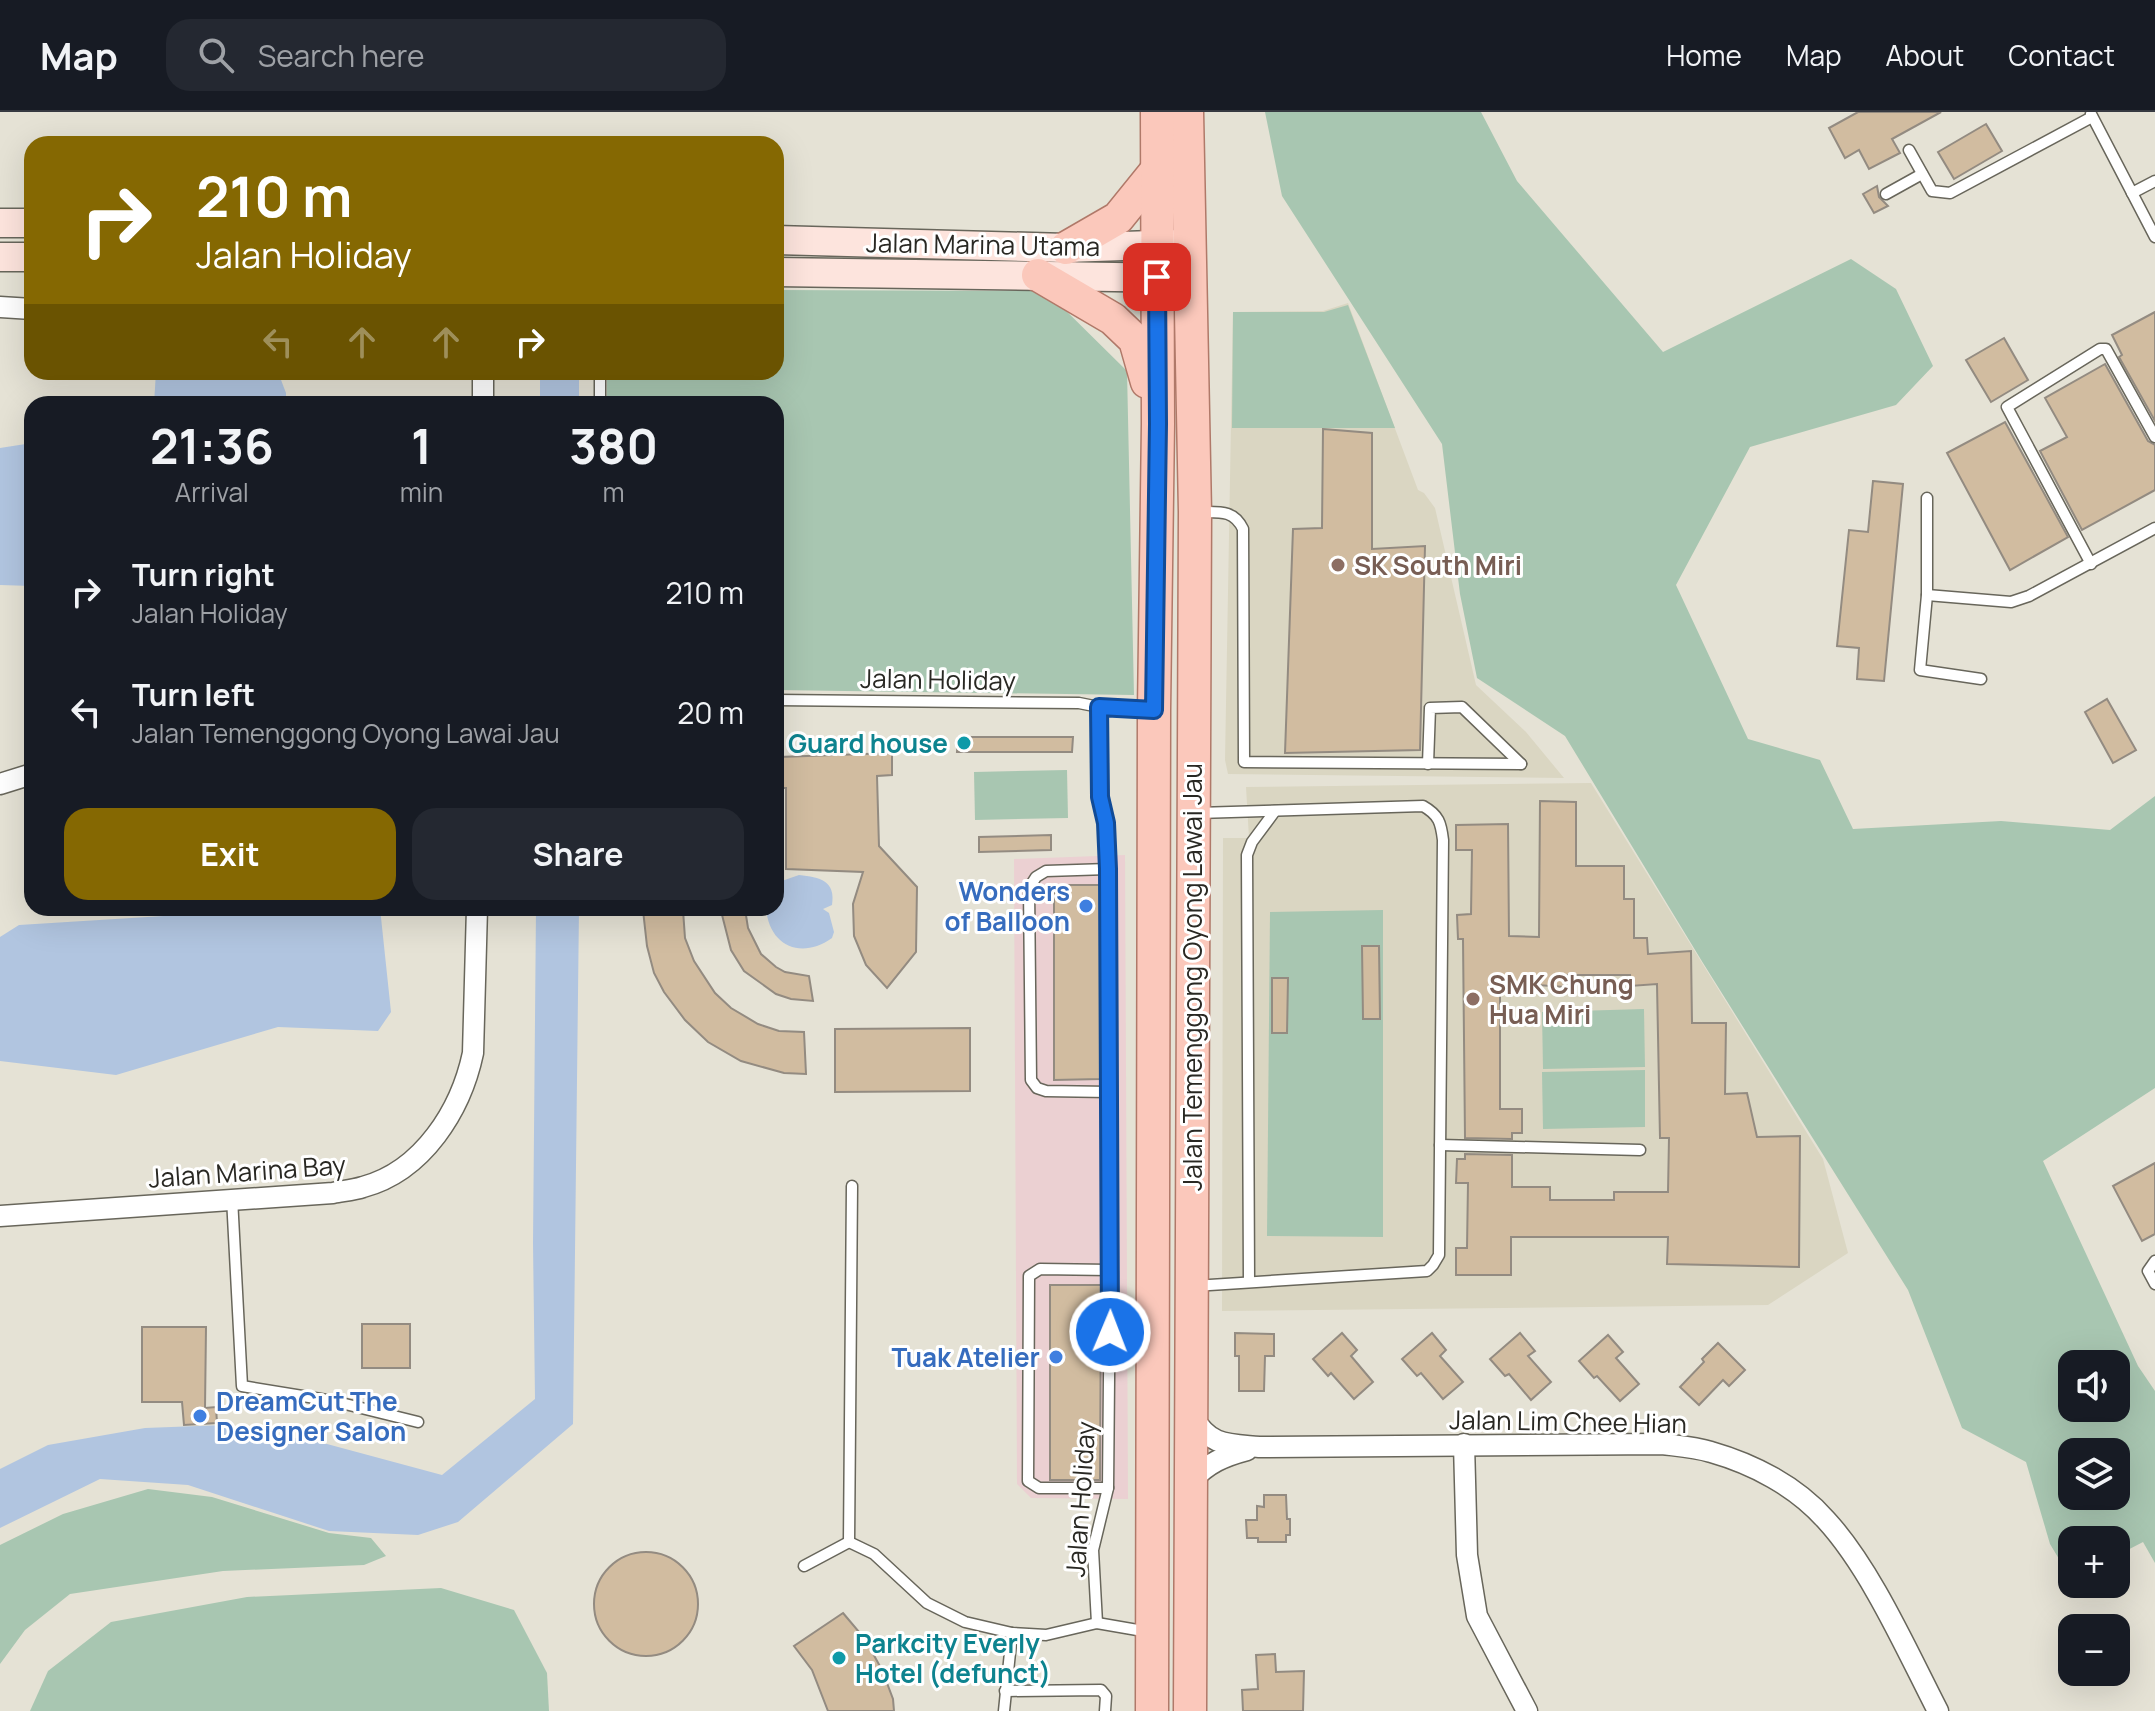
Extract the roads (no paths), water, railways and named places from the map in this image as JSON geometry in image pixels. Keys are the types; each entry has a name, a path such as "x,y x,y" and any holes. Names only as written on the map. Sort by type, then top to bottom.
{"main road":[{"name":"Jalan Temenggong Oyong Lawai Jau","path":"1152,1711 1157,112"},
{"name":"Jalan Temenggong Oyong Lawai Jau","path":"1187,112 1195,512 1190,1709"},
{"path":"1066,248 1118,218 1156,171"},
{"path":"0,223 24,223"},
{"name":"Jalan Marina Utama","path":"784,240 1066,248 1189,244"},
{"path":"0,257 24,257"},
{"name":"Jalan Marina Utama","path":"784,272 1189,278"},
{"path":"1038,275 1113,319 1135,340 1158,424"},
{"path":"1190,1709 1151,1632 1166,1604 1191,1536"}],"street":[{"path":"0,307 24,308"},
{"path":"0,784 24,776"},
{"name":"Jalan Marina Bay","path":"0,1216 333,1193 366,1187 397,1171 443,1129 463,1091 473,1053 477,916"},
{"name":"Jalan Lim Chee Hian","path":"1191,1413 1202,1433 1212,1440 1259,1447 1662,1444 1707,1450 1748,1465 1788,1487 1825,1519 1860,1564 1938,1711"},
{"path":"1464,1444 1467,1555 1477,1616 1527,1711"},
{"name":"Jalan Lim Chee Hian","path":"1191,1481 1217,1460 1259,1447"}],"lane":[{"path":"1909,150 1932,191 1950,193 2091,114 2155,237"},
{"path":"1886,194 1922,174"},
{"path":"2132,193 2155,181"},
{"path":"2091,564 2007,407 2100,349 2106,349 2155,437"},
{"path":"1927,498 1927,595 1920,670 1981,679"},
{"path":"1195,512 1229,512 1239,520 1243,529 1244,762 1428,764 1521,764 1462,707 1430,708 1428,764"},
{"path":"1927,595 2011,602 2029,596 2155,528"},
{"name":"Jalan Holiday","path":"784,700 1079,703 1154,710"},
{"name":"Jalan Holiday","path":"1097,1623 1093,1550 1108,1488 1110,1270 1108,869 1106,823 1100,797 1099,707"},
{"path":"1192,813 1423,806 1435,813 1442,824 1439,1255 1427,1271 1192,1286"},
{"path":"1249,1281 1247,855 1252,842 1275,811"},
{"path":"1108,869 1046,871 1036,877 1029,888 1029,904 1031,1080 1037,1088 1046,1091 1109,1092"},
{"path":"1440,1145 1640,1150"},
{"path":"849,1542 852,1186"},
{"path":"232,1198 242,1386 333,1401 418,1422"},
{"path":"2155,1261 2148,1271 2155,1284"},
{"path":"1108,1488 1039,1488 1028,1481 1029,1276 1040,1269 1110,1270"},
{"path":"849,1542 874,1554 927,1603 965,1622 1012,1633 1046,1635 1097,1623 1151,1632"},
{"path":"804,1566 849,1542"},
{"path":"1004,1711 1012,1633"},
{"path":"1005,1691 1101,1690 1106,1696 1105,1711"}],"water":[{"path":"156,380 281,380 286,393 286,396 154,396"},
{"path":"540,380 579,380 579,396 540,396"},
{"path":"24,444 24,586 0,585 0,448"},
{"path":"799,875 814,877 829,885 832,905 823,909 829,913 834,932 832,938 820,945 798,948 788,946 773,932 767,916 784,916 784,880"},
{"path":"164,916 381,916 391,1012 378,1031 278,1027 116,1075 0,1061 0,937 19,925"},
{"path":"536,916 579,916 573,1424 458,1522 418,1535 329,1531 188,1485 100,1479 0,1528 0,1469 48,1445 145,1428 225,1425 327,1444 442,1475 535,1399"}],"place":[{"name":"SK South Miri","path":"1338,565"},
{"name":"Guard house","path":"964,743"},
{"name":"Wonders of Balloon","path":"1086,906"},
{"name":"SMK Chung Hua Miri","path":"1473,999"},
{"name":"Tuak Atelier","path":"1056,1357"},
{"name":"DreamCut The Designer Salon","path":"200,1416"},
{"name":"Parkcity Everly Hotel (defunct)","path":"839,1658"}]}
